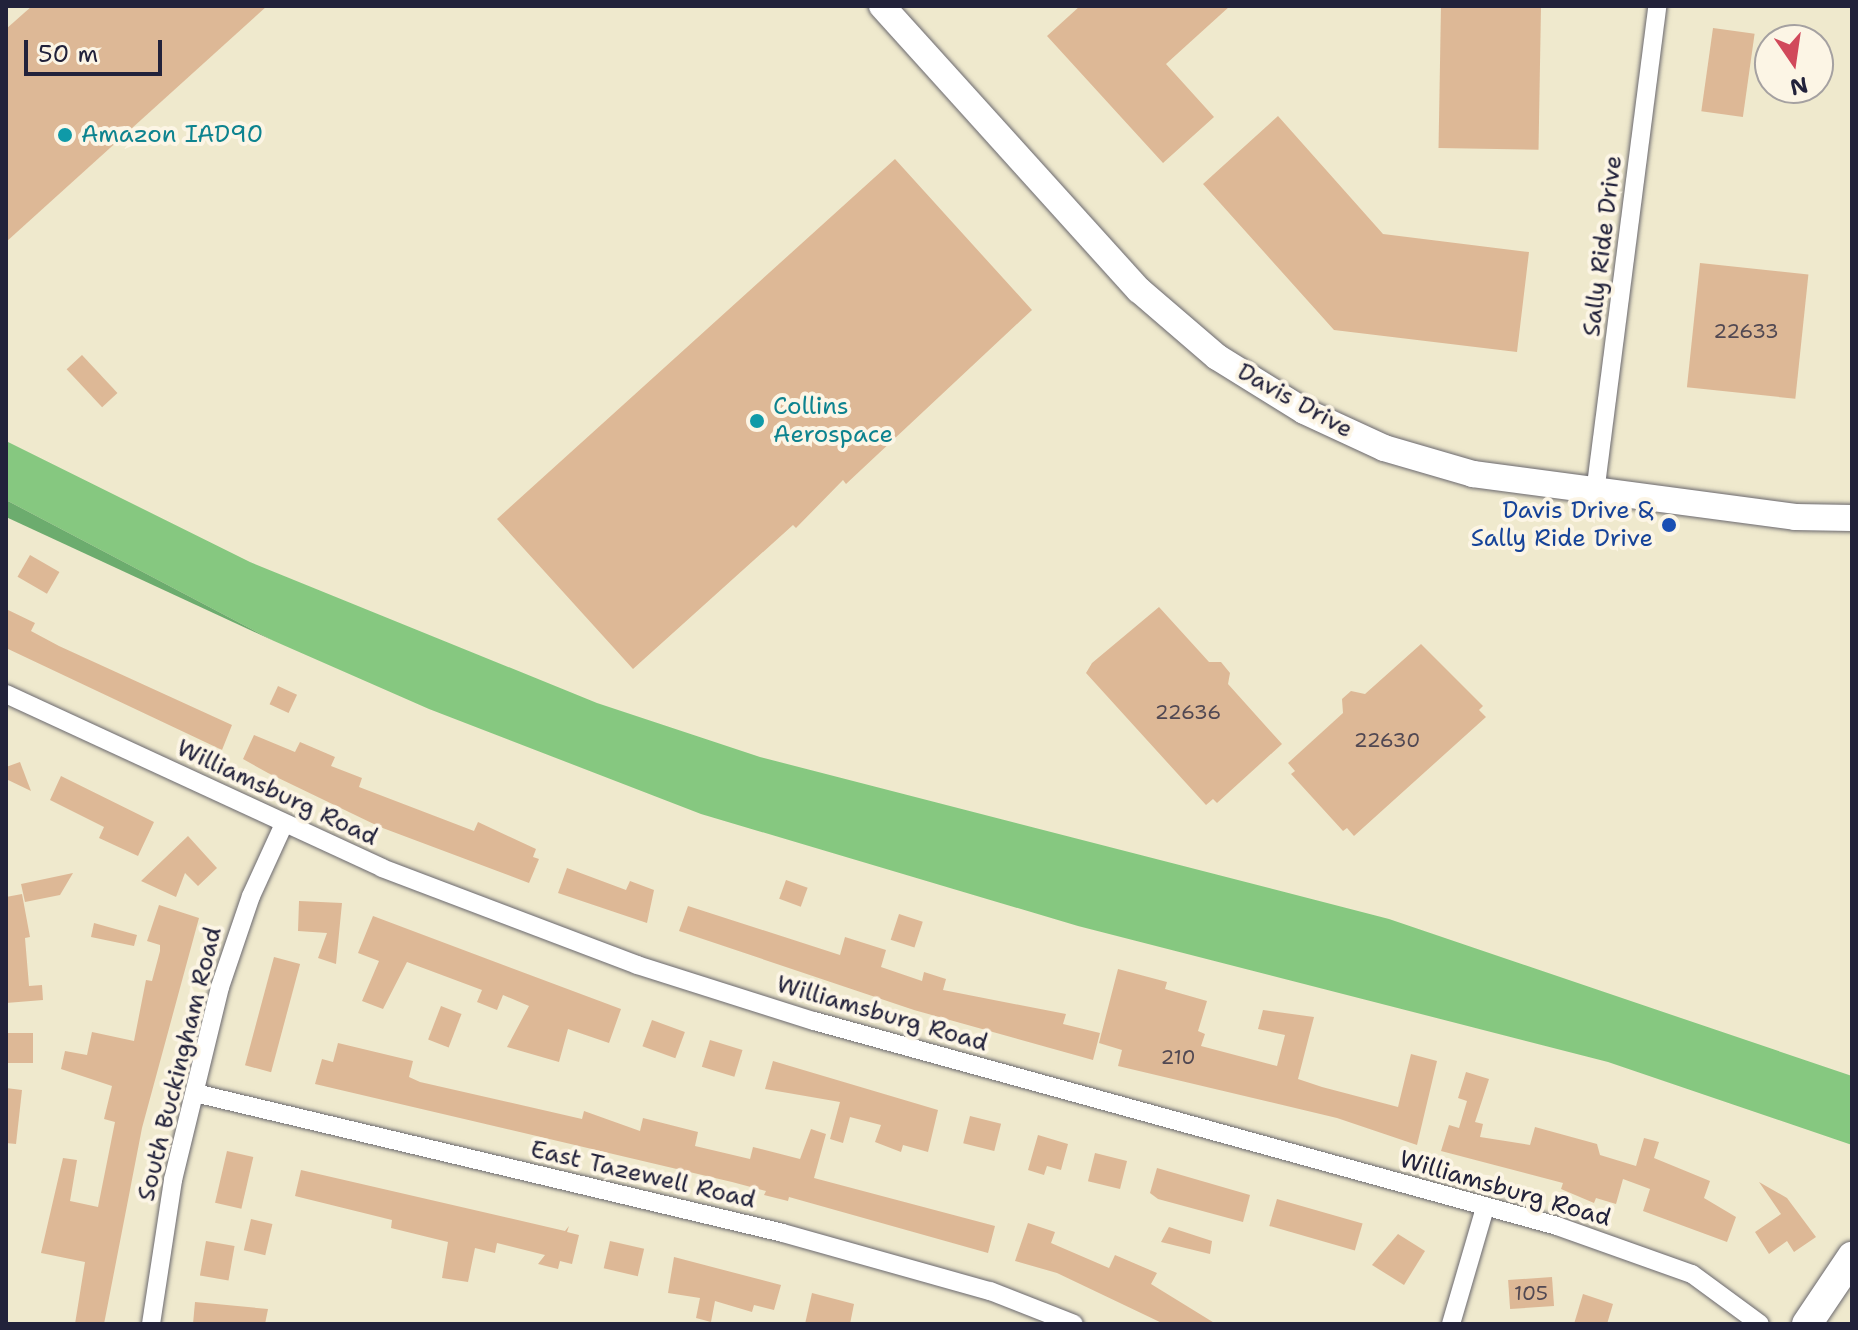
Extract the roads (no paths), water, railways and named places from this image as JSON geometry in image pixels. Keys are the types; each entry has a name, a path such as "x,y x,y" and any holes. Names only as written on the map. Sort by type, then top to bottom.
{"main road":[{"path":"1807,1324 1852,1257"}],"street":[{"name":"Sally Ride Drive","path":"1595,493 1657,6"},
{"name":"Davis Drive","path":"895,10 1139,290 1217,357 1304,411 1384,448 1473,474 1595,493 1795,517 1852,518"},
{"name":"Williamsburg Road","path":"6,694 284,824 450,896 666,974 814,1021 1557,1226 1692,1274 1760,1324"},
{"name":"South Buckingham Road","path":"151,1324 154,1279 195,1093 232,948 284,824"},
{"name":"East Tazewell Road","path":"195,1093 783,1233 976,1287 1074,1324"},
{"path":"1451,1324 1485,1208"}],"place":[{"name":"Amazon IAD90","path":"65,135"},
{"name":"Collins Aerospace","path":"757,421"},
{"name":"Davis Drive & Sally Ride Drive","path":"1669,525"}]}
